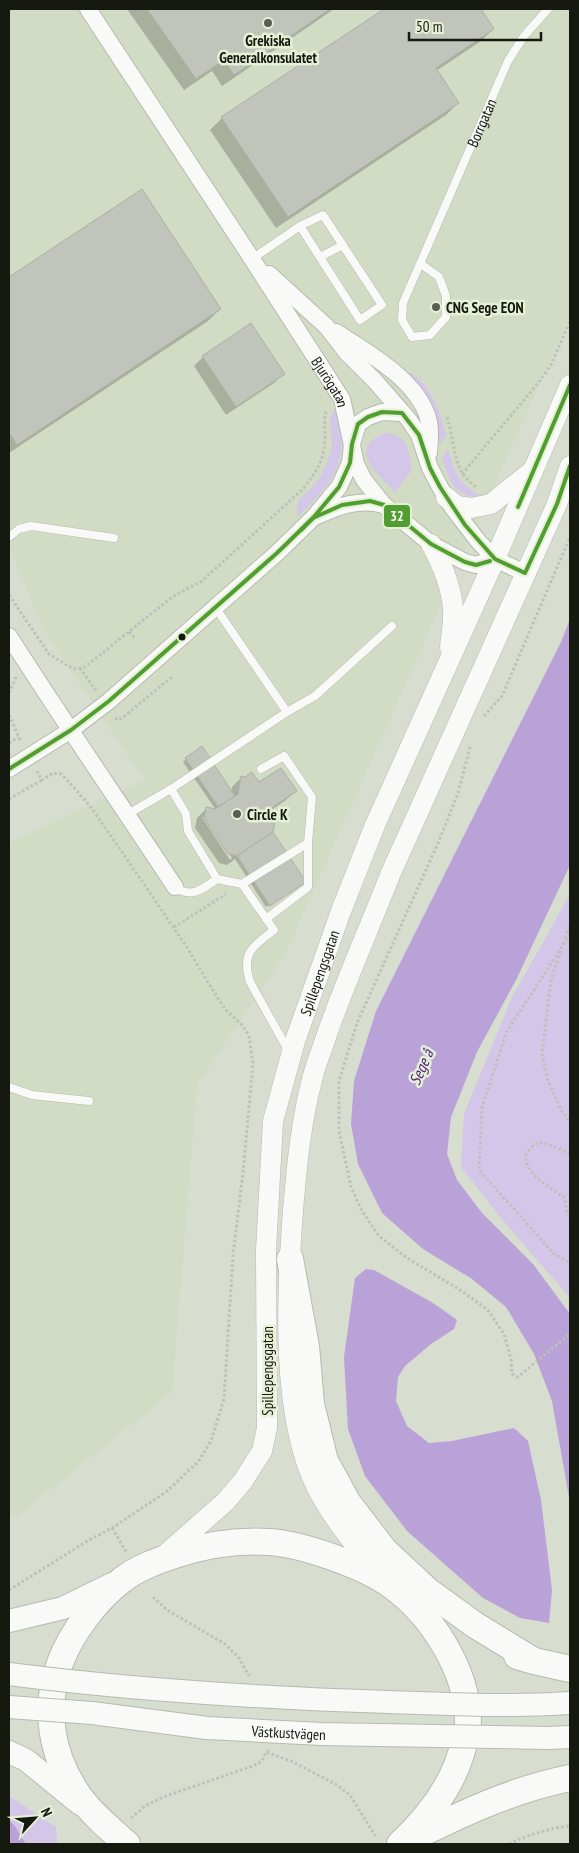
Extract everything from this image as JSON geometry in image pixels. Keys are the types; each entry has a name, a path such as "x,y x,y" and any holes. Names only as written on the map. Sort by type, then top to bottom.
{"highway":[{"path":"290,1258 306,1346 311,1404 325,1461 348,1503 385,1551 428,1591 475,1625 534,1661"},
{"path":"127,1844 101,1821 80,1798 64,1768 52,1736 50,1706 54,1679 64,1651 94,1607 122,1580 156,1561 193,1549 230,1542 269,1542 294,1545 358,1568 392,1585 417,1609 437,1634 452,1658 465,1692 468,1721 461,1758 435,1806 419,1827 400,1844"},
{"path":"417,1609 477,1641 534,1661 570,1668"},
{"path":"400,1844 473,1809 543,1784 570,1778"}],"main road":[{"path":"9,1621 62,1608 122,1580"},
{"path":"9,1674 94,1684 309,1700 570,1704"},
{"name":"Västkustvägen","path":"9,1708 92,1713 207,1728 321,1734 570,1737"},
{"path":"9,1752 26,1760 101,1821"}],"street":[{"name":"Bjurögatan","path":"88,9 252,258 342,399 356,464 364,480 384,505 431,544 465,562 476,565 495,560"},
{"name":"Bjurögatan","path":"252,258 327,327 347,353 376,382 409,420 419,435 428,462 446,497 465,524 495,560 525,573"},
{"name":"Bjurögatan","path":"327,327 382,362 408,384 429,421 428,462"},
{"name":"Spillepengsgatan","path":"156,1561 175,1548 225,1502 243,1481 262,1451 267,1428 266,1250 272,1121 291,1055 302,1018 375,824 495,560 570,385"},
{"path":"9,769 71,730 109,701 277,553 312,518 339,487 350,463 352,444 358,424 368,417 382,412 402,412"},
{"name":"Spillepengsgatan","path":"392,1585 373,1566 333,1514 316,1486 296,1426 289,1353 290,1258 299,1142 316,1067 343,988 370,928 390,875 525,573 564,498 570,466"},
{"path":"446,497 457,506 471,508 491,504 533,470"},
{"path":"312,518 342,505 370,501 384,505"},
{"path":"431,544 448,582 453,609 448,664"},
{"path":"9,636 175,887"}],"lane":[{"name":"Borrgatan","path":"421,264 439,277 446,296 446,317 430,335 412,337 402,320 403,303 508,61 524,36 548,9"},
{"path":"252,258 300,226 323,215 382,305 360,320 300,226"},
{"path":"320,257 343,244"},
{"path":"9,537 19,529 31,526 114,538"},
{"path":"215,608 287,712"},
{"path":"128,814 171,789 287,712 315,696 392,626"},
{"path":"261,769 284,756 312,797 308,843 308,887 266,919"},
{"path":"171,789 186,814 188,831 217,879 242,884 308,843"},
{"path":"175,887 190,894 205,888 217,879"},
{"path":"242,884 274,930 256,944 250,952 246,962 247,972 250,982 291,1055"},
{"path":"9,1087 32,1095 88,1100"}],"path":[{"path":"462,474 547,371 570,321"},
{"path":"9,595 49,654 73,669 85,667 172,596 202,581 304,488 318,470 323,458 325,450 324,418 327,408 331,404"},
{"path":"482,719 502,696 570,537"},
{"path":"128,632 136,639"},
{"path":"9,715 28,758 42,780"},
{"path":"9,743 18,737"},
{"path":"472,741 458,794 358,1022 339,1081 338,1130 351,1186 362,1211 379,1236 407,1258 457,1288 487,1309 504,1334 511,1359 512,1374 518,1377 570,1334"},
{"path":"9,799 53,773 58,773 74,788 96,814 174,927 226,1010 243,1026 249,1036 252,1052 243,1173 233,1255 224,1398 211,1441 198,1462 166,1492 112,1528 89,1540 9,1590"},
{"path":"174,927 242,884"},
{"path":"570,924 551,980 542,1055 548,1081 561,1110 570,1121"},
{"path":"570,934 506,1033 482,1108 479,1170 554,1254 570,1264"},
{"path":"570,1154 539,1142 526,1153 526,1160 531,1174 565,1198 567,1213 570,1217"},
{"path":"112,1528 128,1554"},
{"path":"153,1597 167,1610 225,1644 239,1658 252,1680"},
{"path":"131,1818 145,1806 163,1797 253,1766 262,1761 267,1752 293,1762 344,1790 350,1795 376,1838"},
{"path":"509,1844 532,1834 557,1827 570,1826"}],"shaded area":[{"path":"9,9 570,9 570,315 285,954 197,1085 172,1392 17,1516 9,1515 9,843 145,780 44,630 9,547"},
{"path":"411,373 424,384 442,418 446,435 440,444 437,423 406,374"},
{"path":"336,409 341,443 340,457 336,469 321,493 297,517 298,500 311,489 329,458 332,441 330,420"},
{"path":"384,433 398,436 403,440 408,450 412,470 395,492 374,470 367,454 368,447 373,440"},
{"path":"448,448 458,477 467,487 481,497 464,494 454,486 442,457"},
{"path":"570,894 570,1298 500,1217 461,1167 464,1114 512,997"},
{"path":"9,1796 56,1827 57,1844 26,1844 9,1820"}],"water":[{"name":"Sege å","path":"570,619 570,865 517,978 477,1052 451,1117 447,1154 457,1180 482,1213 533,1264 570,1314 570,1503 552,1401 534,1354 506,1307 472,1279 423,1249 382,1213 358,1164 351,1124 354,1081 376,1011 561,642"},
{"path":"366,1269 374,1270 433,1303 457,1320 454,1329 431,1344 405,1366 398,1377 396,1401 407,1426 429,1443 452,1441 514,1428 528,1441 541,1500 552,1590 549,1623 520,1618 483,1598 407,1531 365,1476 348,1429 344,1357 355,1278"},
{"path":"9,1820 15,1826 26,1844 9,1844"}],"building":[{"path":"147,9 330,9 234,75 224,60 196,79"},
{"path":"384,9 481,9 494,29 436,68 459,103 288,217 221,117"},
{"path":"142,189 221,309 17,445 9,433 9,277"},
{"path":"251,323 285,374 236,407 202,356"},
{"path":"202,746 235,796 218,807 185,758"},
{"name":"Circle K","path":"281,768 297,791 267,811 275,822 273,832 237,856 228,854 204,818 206,807 215,809 238,794 241,776 245,777 252,772 259,782"},
{"name":"Circle K","path":"273,832 306,882 270,906 237,856"}],"transit line":[{"name":"32","path":"518,507 570,385"},
{"name":"32","path":"9,769 71,730 109,701 277,553 313,518 339,487 350,463 352,444 358,424 368,417 382,412 402,413 419,435 430,468 465,525 495,559 525,573 557,504 570,466"},
{"name":"32","path":"301,530 313,518 342,505 370,501 384,505 431,544 465,562 476,565 490,561"}],"place":[{"name":"Grekiska Generalkonsulatet","path":"268,23"},
{"name":"CNG Sege EON","path":"436,307"},
{"name":"Circle K","path":"237,814"}]}
